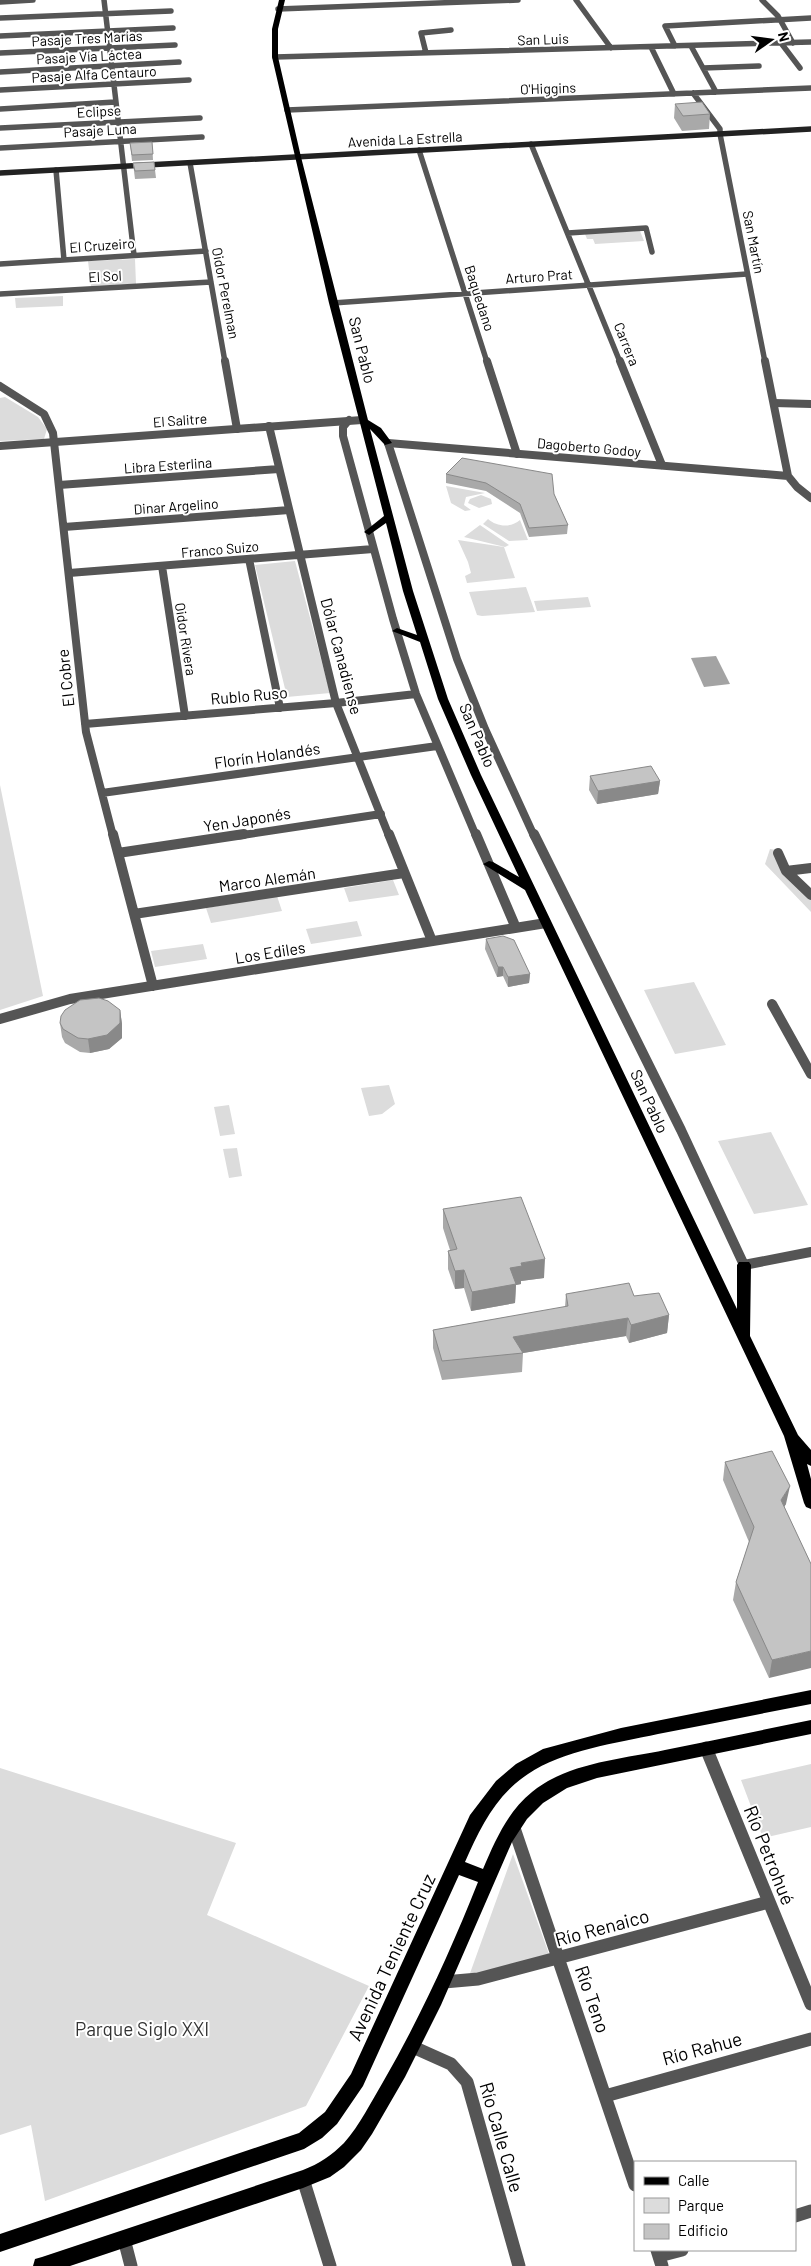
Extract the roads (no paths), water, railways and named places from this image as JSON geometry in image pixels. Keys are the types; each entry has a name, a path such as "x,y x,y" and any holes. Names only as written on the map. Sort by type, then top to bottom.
{"main road":[{"name":"San Pablo","path":"282,0 278,9 274,38 276,58 297,157 387,518 423,640 443,699 546,923 791,1436 811,1503"},
{"name":"Avenida La Estrella","path":"0,173 811,128"},
{"path":"362,420 378,430 388,443"},
{"path":"369,532 387,518"},
{"path":"397,631 423,640"},
{"path":"489,864 531,889"},
{"path":"744,1265 744,1340"},
{"name":"San Pablo","path":"791,1436 811,1460"},
{"name":"Avenida Teniente Cruz","path":"0,2243 290,2144 316,2132 331,2118 356,2080 476,1820 488,1801 512,1777 541,1758 621,1734 811,1697"},
{"path":"42,2266 303,2179 331,2166 354,2145 413,2046 444,1982 488,1878 513,1825 531,1802 564,1782 598,1771 811,1727"},
{"path":"456,1866 488,1878"}],"street":[{"path":"0,2 33,0"},
{"path":"104,0 134,256"},
{"path":"278,9 518,0"},
{"path":"576,0 611,48"},
{"path":"762,0 781,21 793,43"},
{"path":"0,18 171,11"},
{"path":"676,46 665,26 811,18"},
{"path":"0,36 173,28"},
{"path":"426,53 421,33 451,30"},
{"name":"San Luis","path":"276,58 811,42"},
{"path":"782,43 800,68"},
{"name":"Pasaje Tres Marías","path":"0,53 175,45"},
{"path":"691,46 716,92"},
{"path":"651,47 674,94"},
{"name":"Pasaje Vía Láctea","path":"0,72 179,62"},
{"path":"703,68 759,66"},
{"name":"Pasaje Alfa Centauro","path":"0,90 189,80"},
{"name":"O'Higgins","path":"287,110 716,92 810,90"},
{"name":"San Martín","path":"693,93 720,130 788,476"},
{"path":"0,109 116,102"},
{"name":"Eclipse","path":"0,128 200,118"},
{"name":"Pasaje Luna","path":"0,148 202,137"},
{"name":"Carrera","path":"532,144 662,465"},
{"name":"Baquedano","path":"419,150 517,454"},
{"name":"Oidor Perelman","path":"190,163 237,429"},
{"path":"56,170 64,260"},
{"path":"568,233 646,228 652,252"},
{"name":"El Cruzeiro","path":"0,264 206,251"},
{"name":"Arturo Prat","path":"332,302 747,274"},
{"name":"El Sol","path":"0,294 211,282"},
{"name":"El Cobre","path":"0,386 44,414 52,427 85,724 153,986"},
{"path":"774,403 811,404"},
{"path":"349,420 344,428 343,436 373,549 416,694 516,928"},
{"name":"El Salitre","path":"0,446 362,420"},
{"name":"Dólar Canadiense","path":"269,426 336,703 432,941"},
{"name":"Dagoberto Godoy","path":"388,443 788,476"},
{"name":"San Pablo","path":"388,443 445,627 486,730 581,931 614,994 744,1265"},
{"name":"Libra Esterlina","path":"59,485 279,469"},
{"path":"788,476 797,487 811,498"},
{"name":"Dinar Argelino","path":"64,527 290,510"},
{"name":"Franco Suizo","path":"69,573 373,549"},
{"path":"249,559 280,708"},
{"name":"Oidor Rivera","path":"162,566 185,716"},
{"name":"Rublo Ruso","path":"85,724 336,703 416,694"},
{"name":"Florín Holandés","path":"102,793 437,746"},
{"name":"Yen Japonés","path":"118,853 380,814"},
{"path":"778,853 779,860 786,872 811,895"},
{"path":"786,872 811,868"},
{"name":"Marco Alemán","path":"134,914 404,874"},
{"name":"Los Ediles","path":"0,1019 70,999 546,923"},
{"path":"772,1004 811,1074"},
{"path":"744,1265 811,1252"},
{"name":"Río Petrohué","path":"706,1748 811,2004"},
{"name":"Río Teno","path":"513,1825 634,2182"},
{"name":"Río Renaico","path":"444,1982 478,1979 769,1902"},
{"name":"Río Rahue","path":"604,2096 811,2039"},
{"name":"Río Calle Calle","path":"413,2046 451,2064 467,2082 519,2266"},
{"path":"303,2179 330,2266"},
{"path":"796,2216 811,2211"},
{"path":"124,2239 131,2266"},
{"path":"659,2257 679,2251"}],"park label":[{"name":"Parque Siglo XXI","path":"142,2028"}]}
